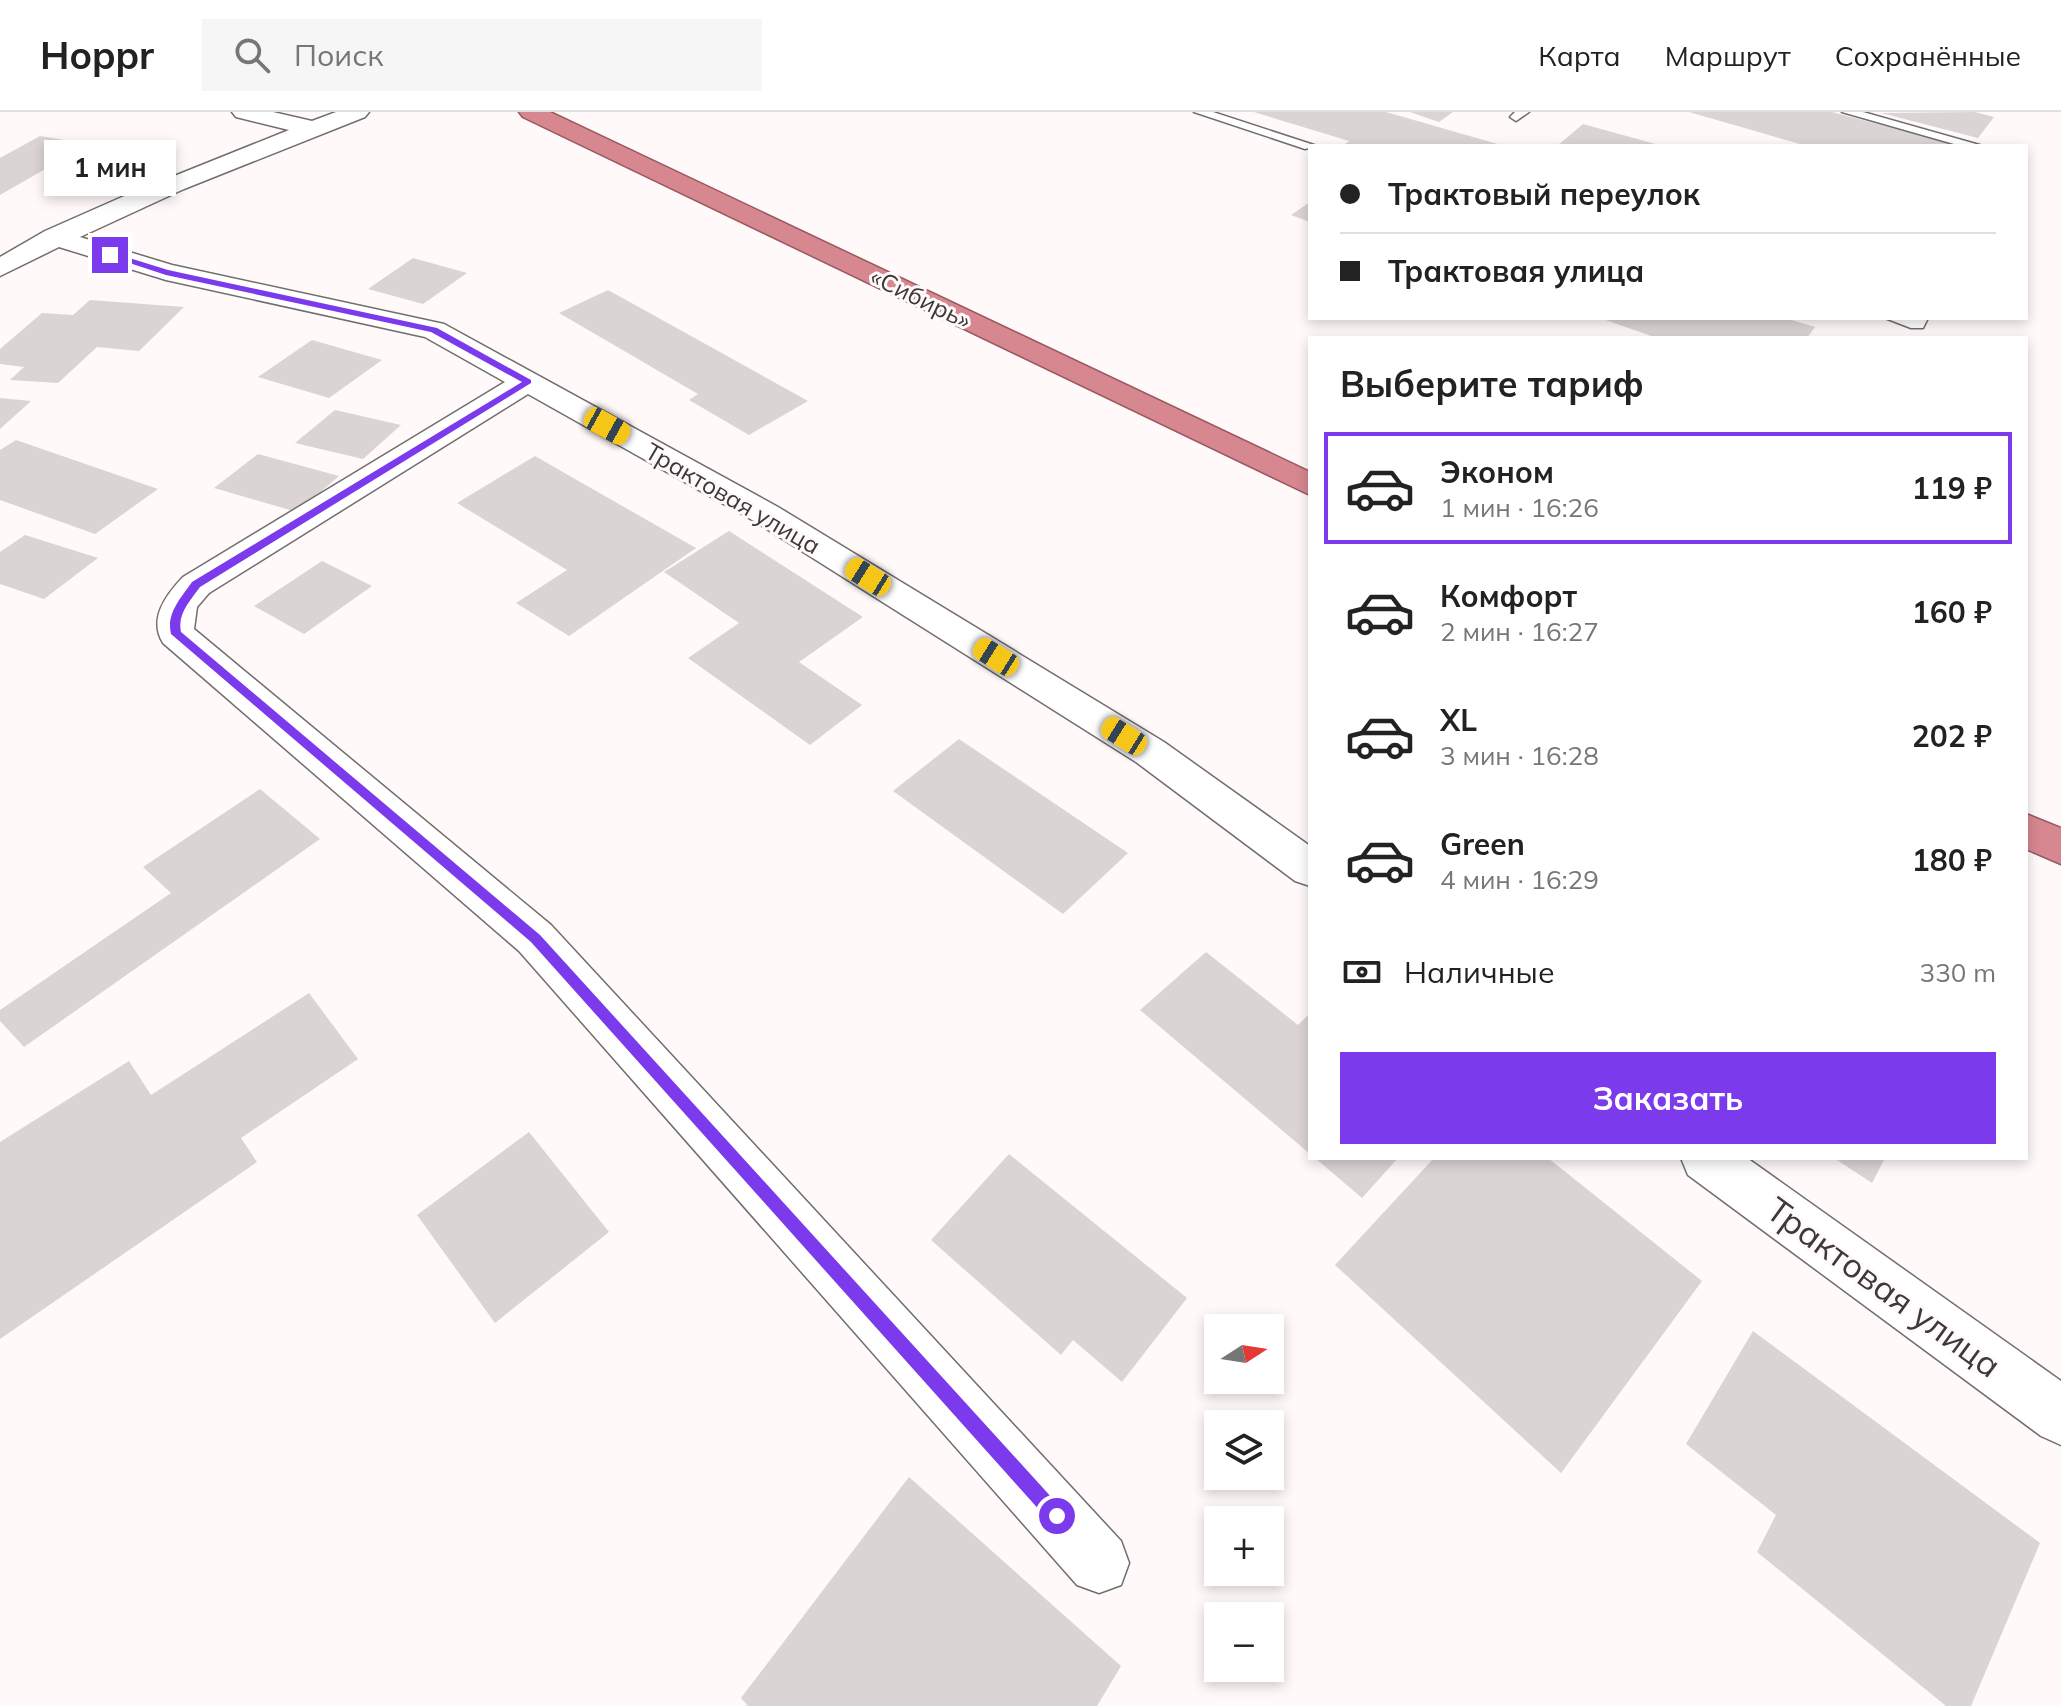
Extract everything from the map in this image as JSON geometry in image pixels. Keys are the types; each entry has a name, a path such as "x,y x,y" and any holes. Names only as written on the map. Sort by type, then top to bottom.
{"highway":[{"name":"«Сибирь»","path":"531,112 1308,484"},
{"path":"2028,831 2061,847"}],"street":[{"path":"244,112 314,129"},
{"path":"0,268 54,237 357,112"},
{"name":"Трактовая улица","path":"54,237 166,272 434,330 766,514 1150,752 1308,868"},
{"path":"528,381 196,585 178,609 174,624 176,634 535,938 1099,1563"},
{"name":"Трактовая улица","path":"1709,1160 2061,1416"}],"lane":[{"path":"1203,112 1308,145"},
{"path":"1848,112 1968,144"},
{"path":"1900,320 1917,325 1919,320"}],"building":[{"path":"1254,112 1386,112 1498,144 1345,144 1349,141"},
{"path":"1410,112 1453,112 1439,122"},
{"path":"1689,112 1832,112 1952,144 1800,144"},
{"path":"1975,112 1994,117 1978,138 1881,113"},
{"path":"1583,124 1655,144 1559,144"},
{"path":"40,136 89,144 0,195 0,158"},
{"path":"1308,203 1308,221 1291,215"},
{"path":"413,258 467,273 423,304 368,289"},
{"path":"608,290 808,401 749,435 689,400 698,394 559,313"},
{"path":"90,300 184,307 139,351 97,347 58,383 10,380 24,367 0,364 0,349 42,313 73,315"},
{"path":"1606,320 1792,320 1815,327 1808,336 1651,336"},
{"path":"312,340 382,360 329,398 258,377"},
{"path":"0,398 31,401 0,429"},
{"path":"335,410 401,425 363,459 295,443"},
{"path":"16,440 158,489 95,534 0,500 0,450"},
{"path":"258,454 339,476 297,512 214,488"},
{"path":"535,456 696,548 569,636 516,603 567,570 457,503"},
{"path":"729,531 863,617 799,662 862,705 810,745 688,658 739,623 664,572"},
{"path":"25,535 98,558 44,599 0,584 0,552"},
{"path":"322,561 372,586 304,634 254,606"},
{"path":"959,739 1128,853 1063,914 893,791"},
{"path":"260,789 320,839 24,1047 0,1021 0,1010 171,893 143,867"},
{"path":"1206,952 1298,1025 1308,1015 1308,1152 1140,1010"},
{"path":"309,993 358,1059 241,1138 257,1162 0,1339 0,1142 129,1061 151,1095"},
{"path":"529,1132 609,1232 495,1323 417,1215"},
{"path":"1009,1154 1187,1298 1122,1382 1073,1340 1061,1355 931,1240"},
{"path":"1317,1160 1396,1160 1362,1198"},
{"path":"1432,1160 1551,1160 1702,1281 1561,1473 1335,1265"},
{"path":"1837,1160 1884,1160 1872,1183"},
{"path":"1753,1331 2040,1543 1971,1706 1946,1706 1757,1552 1776,1515 1686,1444"},
{"path":"909,1477 1121,1666 1097,1706 748,1706 741,1698"}],"route":[{"path":"110,255 166,272 434,330 528,381 196,585 178,609 174,624 176,634 535,938 1057,1516"}]}
